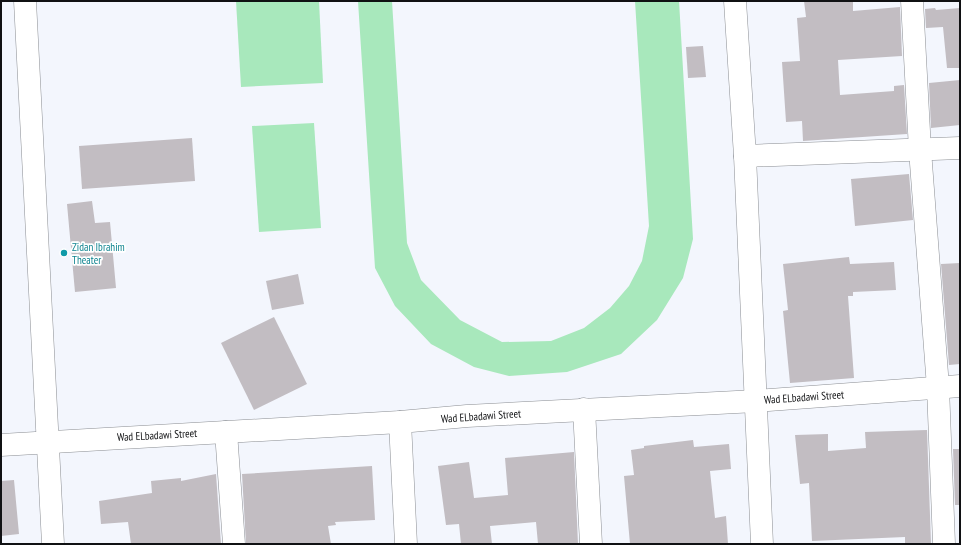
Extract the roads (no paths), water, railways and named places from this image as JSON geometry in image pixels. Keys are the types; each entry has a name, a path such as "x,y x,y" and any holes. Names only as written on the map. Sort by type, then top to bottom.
{"street":[{"path":"25,1 32,114 47,441 54,544"},
{"path":"735,1 746,156 762,544"},
{"path":"912,1 920,150 938,387 944,544"},
{"path":"746,156 960,148"},
{"name":"Wad ELbadawi Street","path":"1,444 400,422 467,416 584,409 756,401 960,386"},
{"path":"584,409 591,544"},
{"path":"400,422 406,544"},
{"path":"226,432 234,544"}],"place":[{"name":"Zidan Ibrahim Theater","path":"64,253"}]}
